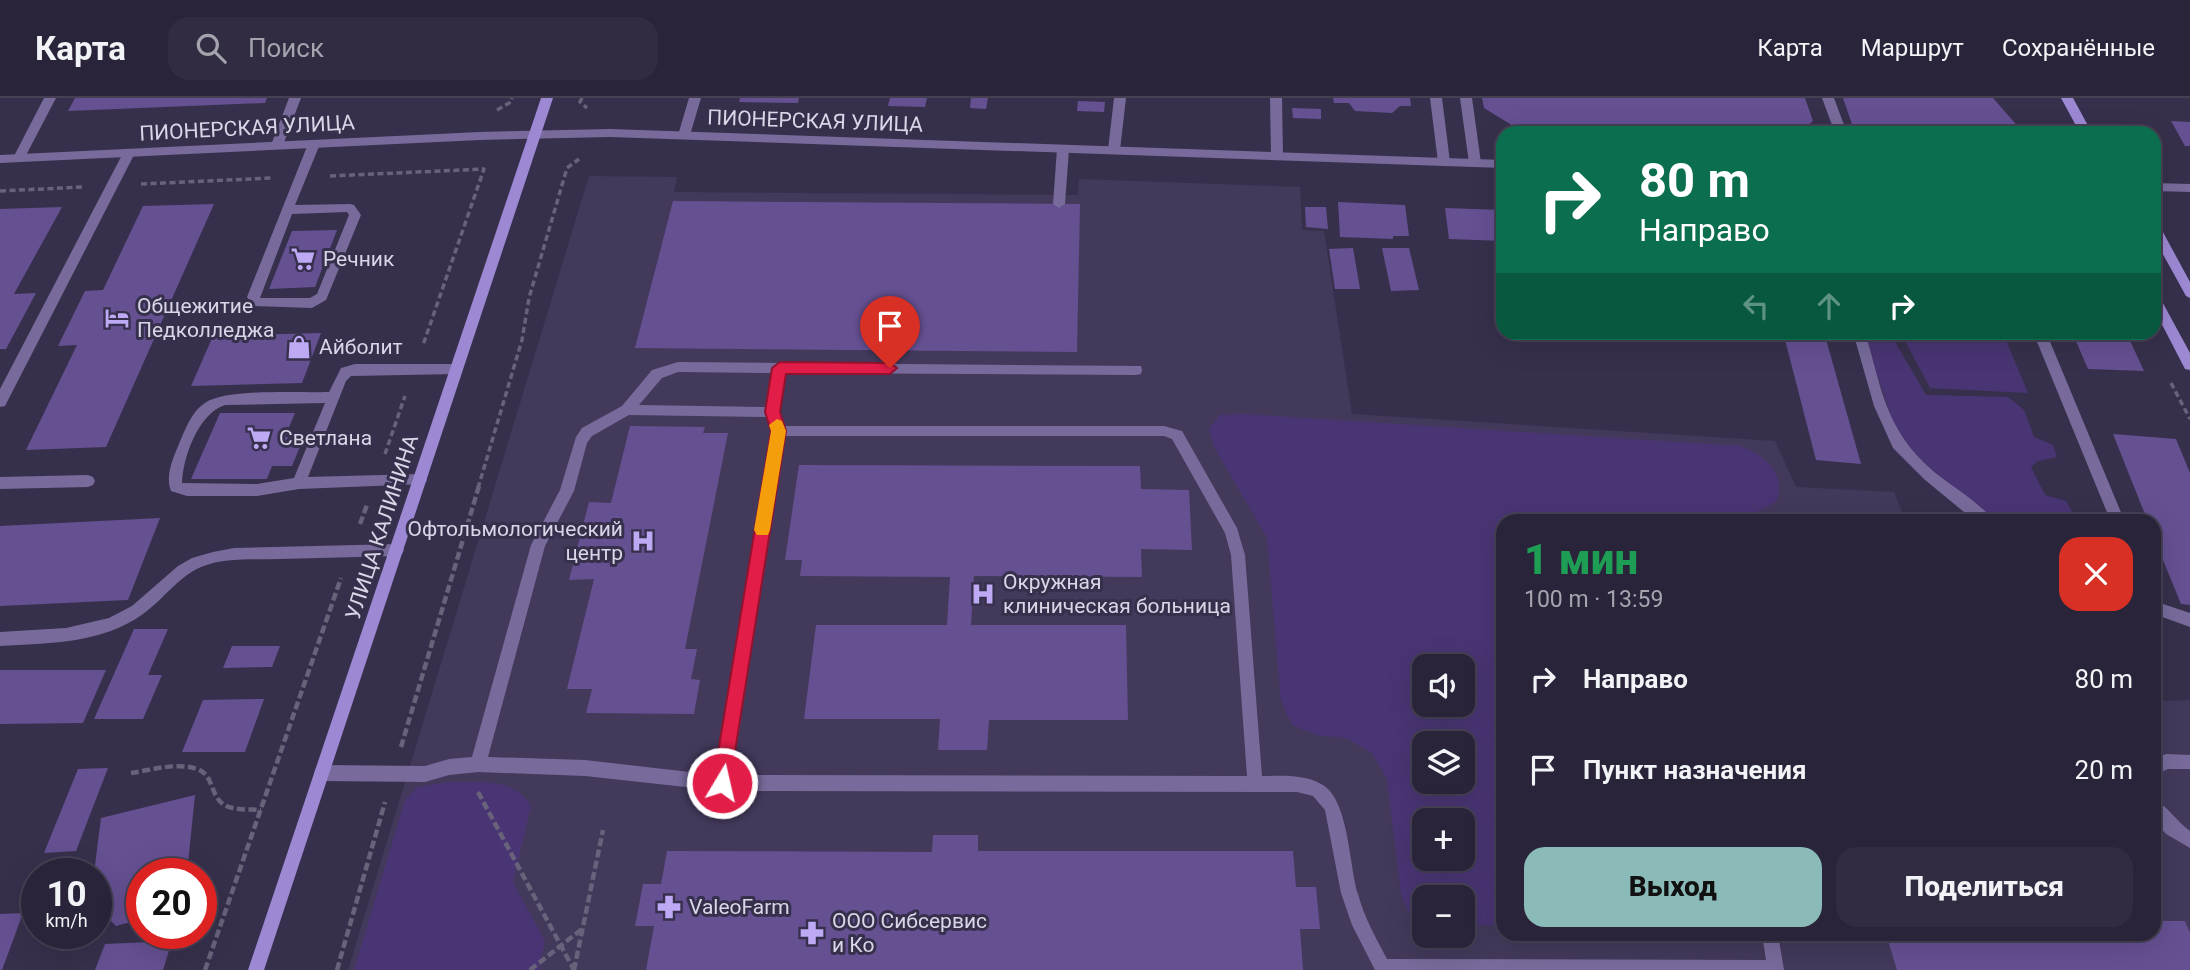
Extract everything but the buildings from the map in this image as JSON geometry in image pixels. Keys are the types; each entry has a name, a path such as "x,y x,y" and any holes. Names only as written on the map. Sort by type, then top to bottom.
{"main road":[{"name":"УЛИЦА КАЛИНИНА","path":"256,970 547,98"},
{"path":"2067,98 2082,126"},
{"path":"2161,239 2190,293"},
{"path":"2161,310 2190,365"}],"street":[{"path":"19,158 50,98"},
{"path":"277,145 295,98"},
{"path":"684,135 695,98"},
{"path":"1114,150 1120,98"},
{"path":"1276,98 1277,156"},
{"path":"1436,98 1444,162"},
{"path":"1466,98 1475,163"},
{"path":"1828,98 1838,126"},
{"name":"ПИОНЕРСКАЯ УЛИЦА","path":"0,159 535,134 684,135 1496,164"},
{"path":"288,210 350,208 355,215 322,297 312,303 257,303 253,297 314,144"},
{"path":"1059,204 1063,149"},
{"path":"0,402 129,153"},
{"path":"2161,187 2190,188"},
{"path":"1862,340 1889,428 1897,443 1977,514"},
{"path":"2042,340 2115,514"},
{"path":"471,765 538,545 566,491 581,441 596,425 627,410 657,374 666,369 780,368 1136,370"},
{"path":"722,783 778,431 773,412 780,368"},
{"path":"299,483 341,378 355,369 457,369"},
{"path":"333,397 225,400 214,403 198,418 174,474 176,487 187,490 257,490 299,483 420,480"},
{"path":"627,410 773,412"},
{"path":"778,431 1164,431 1177,435 1232,532 1238,555 1255,784"},
{"path":"0,483 89,481"},
{"path":"0,639 66,635 101,628 143,607 176,576 193,565 214,558 234,554 397,550"},
{"path":"2161,610 2190,620"},
{"path":"2161,764 2166,761 2190,762"},
{"path":"322,773 425,774 471,765 585,768 722,783 1297,784 1318,790 1332,806 1349,892 1358,919 1384,969 1776,970 1771,941"},
{"path":"2161,816 2172,828 2190,840"}],"path":[{"path":"337,970 522,340 530,298 567,168 577,159"},
{"path":"0,191 484,169"},
{"path":"471,765 574,970 603,830"},
{"path":"131,773 182,767 200,770 209,777 216,799 225,806 261,810"},
{"path":"530,970 583,928"}],"shaded area":[{"name":"Окружная клиническая больница","path":"589,176 677,177 674,192 1078,195 1079,179 1300,187 1302,230 1324,231 1352,414 1775,441 1796,487 1894,492 1903,514 1496,514 1496,941 2161,941 2161,701 2190,700 2190,970 348,970"},
{"path":"1865,340 1894,340 1926,395 2008,397 2024,410 2034,437 2053,445 2057,457 2038,461 2031,467 2045,495 2066,501 2073,514 1986,514 1913,454 1900,438"},
{"path":"1905,340 2006,340 2028,393 1930,388"},
{"path":"1243,414 1740,446 1757,454 1772,467 1779,483 1779,492 1776,502 1753,514 1496,514 1496,925 1475,925 1475,885 1412,885 1412,914 1406,907 1401,894 1387,779 1372,753 1346,738 1317,735 1292,725 1281,701 1267,538 1214,447 1209,429 1220,415"},
{"path":"449,782 505,785 523,796 531,806 513,882 545,941 539,970 354,970 405,800 417,787"}],"slow traffic":[{"path":"762,530 777,425"}],"place":[{"name":"Речник","path":"303,259"},
{"name":"Общежитие Педколледжа","path":"117,318"},
{"name":"Айболит","path":"299,347"},
{"name":"Светлана","path":"259,438"},
{"name":"Офтольмологический центр","path":"643,541"},
{"name":"Окружная клиническая больница","path":"983,594"},
{"name":"ValeoFarm","path":"669,907"},
{"name":"ООО Сибсервис и Ко","path":"812,933"}],"route":[{"path":"722,783 778,431 773,412 780,368 890,368"}]}
